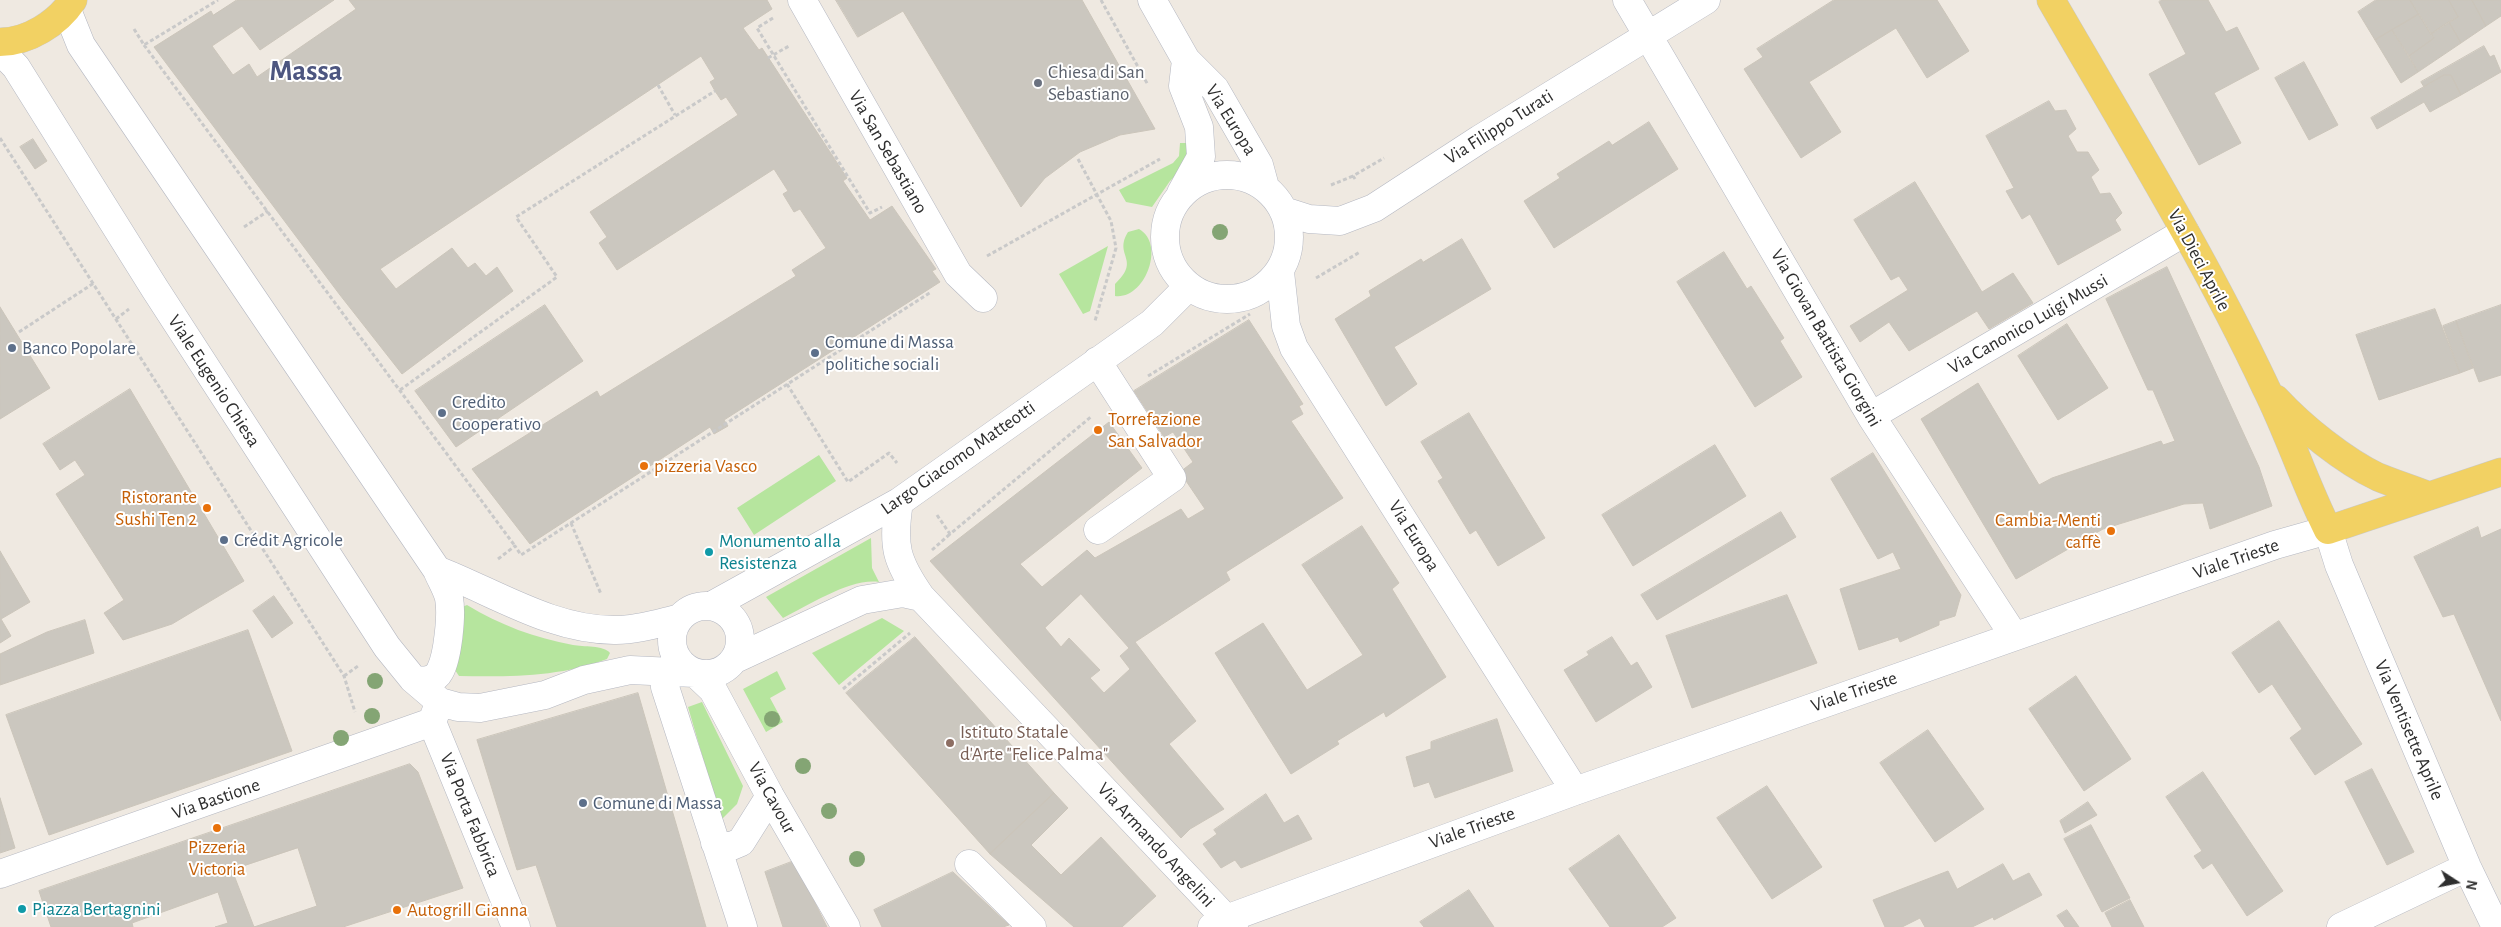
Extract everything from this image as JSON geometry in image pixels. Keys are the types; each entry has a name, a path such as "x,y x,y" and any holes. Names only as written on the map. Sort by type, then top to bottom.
{"main road":[{"name":"Via Dieci Aprile","path":"2051,0 2185,232 2267,388 2308,488 2328,530"},
{"path":"0,42 8,42 41,31 70,5"},
{"path":"2267,388 2298,423 2347,457 2377,476 2430,496"},
{"name":"Viale Trieste","path":"2328,530 2501,472"}],"street":[{"name":"Via San Sebastiano","path":"802,0 958,274 983,298"},
{"name":"Via Europa","path":"1152,0 1186,60 1215,89 1259,165 1265,186"},
{"name":"Via Giovan Battista Giorgini","path":"1627,0 1649,34 1871,416 2014,636"},
{"name":"Via Filippo Turati","path":"1284,211 1308,219 1340,221 1374,208 1480,139 1706,0"},
{"path":"70,5 81,45 215,246 436,570 449,598 448,640 440,672 432,679 422,682 413,679"},
{"name":"Viale Eugenio Chiesa","path":"0,50 16,67 159,297 387,647 436,712"},
{"name":"Via Europa","path":"1180,196 1201,157 1199,127 1184,86 1186,60"},
{"path":"1228,174 1248,177 1265,186 1284,211 1290,224 1290,241 1280,272 1265,287 1248,296 1227,300 1207,296 1188,286 1177,274 1168,258 1164,241 1166,222 1180,196 1191,185 1208,177 1228,174"},
{"name":"Via Canonico Luigi Mussi","path":"1871,416 2185,232"},
{"name":"Via Europa","path":"1280,272 1286,326 1294,348 1575,791"},
{"name":"Largo Giacomo Matteotti","path":"711,606 899,502 1152,322 1188,286"},
{"path":"1098,530 1172,478 1100,359"},
{"name":"Via Armando Angelini","path":"899,502 895,527 896,552 904,572 921,597 936,610 1224,924"},
{"name":"Viale Trieste","path":"1224,924 1575,791 2275,545 2328,530"},
{"name":"Via Ventisette Aprile","path":"2328,530 2339,566 2467,867 2496,927"},
{"path":"436,570 540,614 579,626 616,630 680,618 699,606 711,606 731,616 737,626 740,648 735,659"},
{"path":"436,712 458,707 480,708 545,695 584,680 630,670 717,673 735,659 862,600 903,593 921,597"},
{"path":"680,618 672,638 673,649 682,672"},
{"path":"682,672 664,679 665,687 743,927"},
{"name":"Via Cavour","path":"682,672 713,690 770,796 846,927"},
{"name":"Via Bastione","path":"0,874 366,746 436,712"},
{"name":"Via Porta Fabbrica","path":"436,712 516,927"},
{"path":"715,843 730,847 741,842 770,796"},
{"path":"969,864 1030,926"},
{"path":"2341,927 2467,867"}],"path":[{"path":"144,45 218,0"},
{"path":"776,16 757,28 870,213 885,205"},
{"path":"134,29 521,555 958,274 1168,154"},
{"path":"658,85 675,115"},
{"path":"400,390 557,277 516,217 715,91"},
{"path":"0,138 344,676 366,746"},
{"path":"1078,158 1110,220 1116,248 1093,332 1100,359"},
{"path":"19,332 94,283"},
{"path":"469,583 515,546"},
{"path":"344,676 387,647"}],"green space":[{"path":"1180,143 1191,143 1181,170 1170,181 1152,207 1126,202 1119,190 1173,163 1179,156"},
{"path":"1139,229 1147,236 1151,246 1148,270 1143,281 1135,289 1126,295 1115,296 1115,284 1123,276 1127,263 1123,247 1124,240 1128,232"},
{"path":"1108,246 1090,311 1083,314 1059,274"},
{"path":"819,455 836,481 754,535 737,508"},
{"path":"871,538 872,568 879,582 856,584 843,588 783,618 766,597"},
{"path":"467,605 492,619 531,635 573,645 598,647 610,653 607,659 553,673 515,676 459,676 455,670 463,637 462,607"},
{"path":"882,618 904,631 839,685 812,653"},
{"path":"777,671 786,689 770,698 783,722 766,732 743,689"},
{"path":"702,702 743,786 737,804 721,820 688,707"}],"building":[{"path":"237,0 334,0 260,50 242,26 212,46 233,75 249,64 257,77 356,9 349,0 767,0 772,9 743,28 759,50 762,48 847,178 843,181 870,220 892,206 936,269 932,271 940,282 724,420 728,426 714,434 710,427 530,544 472,469 597,391 600,397 796,276 792,270 826,248 800,209 794,212 783,194 788,191 774,169 617,270 599,243 607,237 590,212 738,115 726,97 721,100 715,91 710,82 715,79 701,56 380,269 396,289 452,248 468,268 475,263 486,276 497,267 513,291 402,374 340,295 154,47 211,11 213,15"},
{"name":"Chiesa di San Sebastiano","path":"836,0 1082,0 1155,129 1120,135 1080,152 1045,178 1021,207 903,11 858,37"},
{"path":"1834,0 1937,0 1969,51 1927,78 1896,28 1809,82 1841,132 1801,158 1744,69 1763,57 1757,49"},
{"path":"2161,0 2208,0 2226,32 2237,27 2259,69 2214,93 2241,143 2199,165 2149,74 2186,54 2159,2"},
{"path":"2376,0 2410,0 2419,14 2375,40 2358,12"},
{"path":"2410,0 2449,0 2458,17 2431,34"},
{"path":"2449,0 2472,0 2486,26 2461,43 2449,22 2458,17"},
{"path":"2472,0 2501,0 2501,16 2486,26"},
{"path":"2419,14 2434,38 2409,56 2392,30"},
{"path":"2449,22 2461,43 2418,72 2409,56 2434,38 2431,34"},
{"path":"2392,30 2418,72 2401,83 2375,40"},
{"path":"2484,46 2490,57 2494,55 2501,72 2461,95 2451,75 2444,75 2424,87 2421,82"},
{"path":"2304,62 2338,125 2309,140 2275,78"},
{"path":"2444,75 2451,75 2461,95 2430,112 2424,102 2377,129 2371,118"},
{"path":"2049,101 2055,111 2066,110 2076,129 2068,136 2077,152 2088,152 2099,170 2091,177 2100,194 2110,193 2122,213 2115,220 2121,230 2058,265 2030,214 2022,219 2006,191 2014,188 1986,136"},
{"path":"1649,122 1678,169 1554,248 1524,201 1560,178 1557,174 1609,141 1612,145"},
{"path":"33,139 47,161 35,169 20,147"},
{"path":"1915,182 1982,292 2013,273 2033,303 1989,329 1977,311 1909,351 1889,322 1860,342 1850,326 1908,290 1899,276 1891,280 1854,220"},
{"path":"1462,239 1491,289 1394,347 1417,384 1386,406 1335,319 1371,296 1369,291 1421,259 1423,262"},
{"path":"1724,252 1747,289 1751,286 1784,338 1780,341 1802,377 1755,407 1677,282"},
{"path":"2167,267 2259,467 2272,506 2210,529 2203,503 2184,504 2103,529 2016,579 1921,419 1978,383 2039,485 2052,478 2161,441 2163,445 2175,441 2153,390 2148,390 2106,299"},
{"path":"545,305 583,361 456,447 415,391"},
{"path":"2501,305 2501,375 2479,382 2456,321"},
{"name":"Banco Popolare","path":"0,307 50,388 0,419"},
{"path":"2435,309 2460,373 2379,400 2356,335"},
{"path":"1249,320 1303,404 1299,406 1303,414 1291,421 1343,498 1226,572 1230,580 1135,642 1196,721 1169,744 1224,809 1190,829 1181,838 930,561 1109,422 1142,468 1020,564 1042,587 1087,550 1095,558 1181,509 1188,519 1205,509 1180,472 1193,462 1173,432 1164,437 1134,391","holes":["1081,594 1129,648 1120,656 1130,669 1104,693 1090,678 1100,670 1069,638 1061,647 1045,628"]},
{"path":"2456,321 2473,368 2460,373 2443,326"},
{"path":"2067,324 2108,388 2058,420 2018,356"},
{"path":"130,389 244,581 172,624 123,640 104,613 124,600 56,494 85,475 75,460 60,470 43,444"},
{"path":"1469,413 1545,538 1498,566 1476,530 1470,534 1438,481 1443,478 1421,442"},
{"path":"1715,445 1746,496 1633,566 1602,515"},
{"path":"1873,453 1961,595 1955,616 1939,621 1939,625 1900,642 1898,637 1859,650 1840,589 1901,569 1893,552 1878,559 1831,479"},
{"path":"1781,512 1796,537 1657,620 1641,595"},
{"path":"1362,526 1399,583 1392,589 1446,677 1386,717 1384,712 1337,741 1339,744 1291,774 1215,653 1263,623 1307,690 1363,655 1302,565"},
{"path":"2478,527 2481,538 2501,529 2501,721 2454,614 2443,617 2414,557"},
{"path":"0,551 30,602 1,619 11,636 0,643"},
{"path":"1787,595 1817,663 1692,708 1666,636"},
{"path":"274,596 293,623 272,638 253,611"},
{"path":"85,620 94,653 0,685 0,654 47,632"},
{"path":"2279,621 2362,744 2315,775 2290,738 2302,729 2272,684 2259,693 2232,653"},
{"path":"248,630 292,751 49,835 6,715"},
{"name":"Istituto Statale d'Arte \"Felice Palma\"","path":"915,637 1054,793 990,854 846,693"},
{"path":"1612,637 1631,666 1637,662 1652,687 1596,722 1564,670 1589,655 1587,652"},
{"path":"2076,676 2131,759 2084,791 2029,709"},
{"name":"Comune di Massa","path":"638,693 706,927 557,927 536,865 517,870 477,740"},
{"path":"1497,719 1513,771 1435,798 1429,782 1414,787 1406,757 1431,749 1431,742"},
{"path":"1928,730 1984,809 1935,842 1880,763"},
{"path":"410,764 418,772 463,888 343,927 254,927 215,927 228,923 218,892 132,923 133,927 51,927 39,891","holes":["298,848 317,906 254,927 232,870"]},
{"path":"2372,769 2414,852 2387,865 2345,782"},
{"path":"2203,772 2283,891 2247,916 2212,863 2203,869 2194,856 2202,851 2166,797"},
{"path":"1767,786 1822,867 1772,899 1717,818"},
{"path":"1054,793 1068,808 1031,845 1061,875 1101,837 1156,896 1122,927 1074,927 990,854"},
{"path":"1266,794 1284,823 1298,815 1312,839 1241,868 1235,860 1221,868 1203,844 1217,834 1214,830"},
{"path":"0,798 15,848 0,853"},
{"path":"2088,802 2097,815 2065,833 2060,821"},
{"path":"2091,825 2130,898 2102,912 2064,839"},
{"path":"1619,835 1676,918 1662,927 1610,927 1569,869"},
{"path":"794,861 827,927 783,927 765,872"},
{"path":"2003,864 2013,881 2029,873 2042,895 1994,920 1993,917 1972,927 1925,927 1920,918 1902,927 1885,927 1873,900 1948,871 1957,889"},
{"path":"953,872 1009,925 1003,927 882,927 874,910"},
{"path":"1469,890 1494,927 1424,927 1420,922"},
{"path":"2130,900 2144,927 2112,927 2105,913"},
{"path":"2067,910 2079,927 2065,927 2057,916"}],"place":[{"name":"Chiesa di San Sebastiano","path":"1038,83"},
{"name":"Banco Popolare","path":"12,348"},
{"name":"Comune di Massa politiche sociali","path":"815,353"},
{"name":"Credito Cooperativo","path":"442,413"},
{"name":"Torrefazione San Salvador","path":"1098,430"},
{"name":"pizzeria Vasco","path":"644,466"},
{"name":"Ristorante Sushi Ten 2","path":"207,508"},
{"name":"Cambia-Menti caffè","path":"2111,531"},
{"name":"Crédit Agricole","path":"224,540"},
{"name":"Monumento alla Resistenza","path":"709,552"},
{"name":"Istituto Statale d'Arte \"Felice Palma\"","path":"950,743"},
{"name":"Comune di Massa","path":"583,803"},
{"name":"Pizzeria Victoria","path":"217,828"},
{"name":"Piazza Bertagnini","path":"22,909"},
{"name":"Autogrill Gianna","path":"397,910"}],"district":[{"name":"Massa","path":"306,71"}]}
